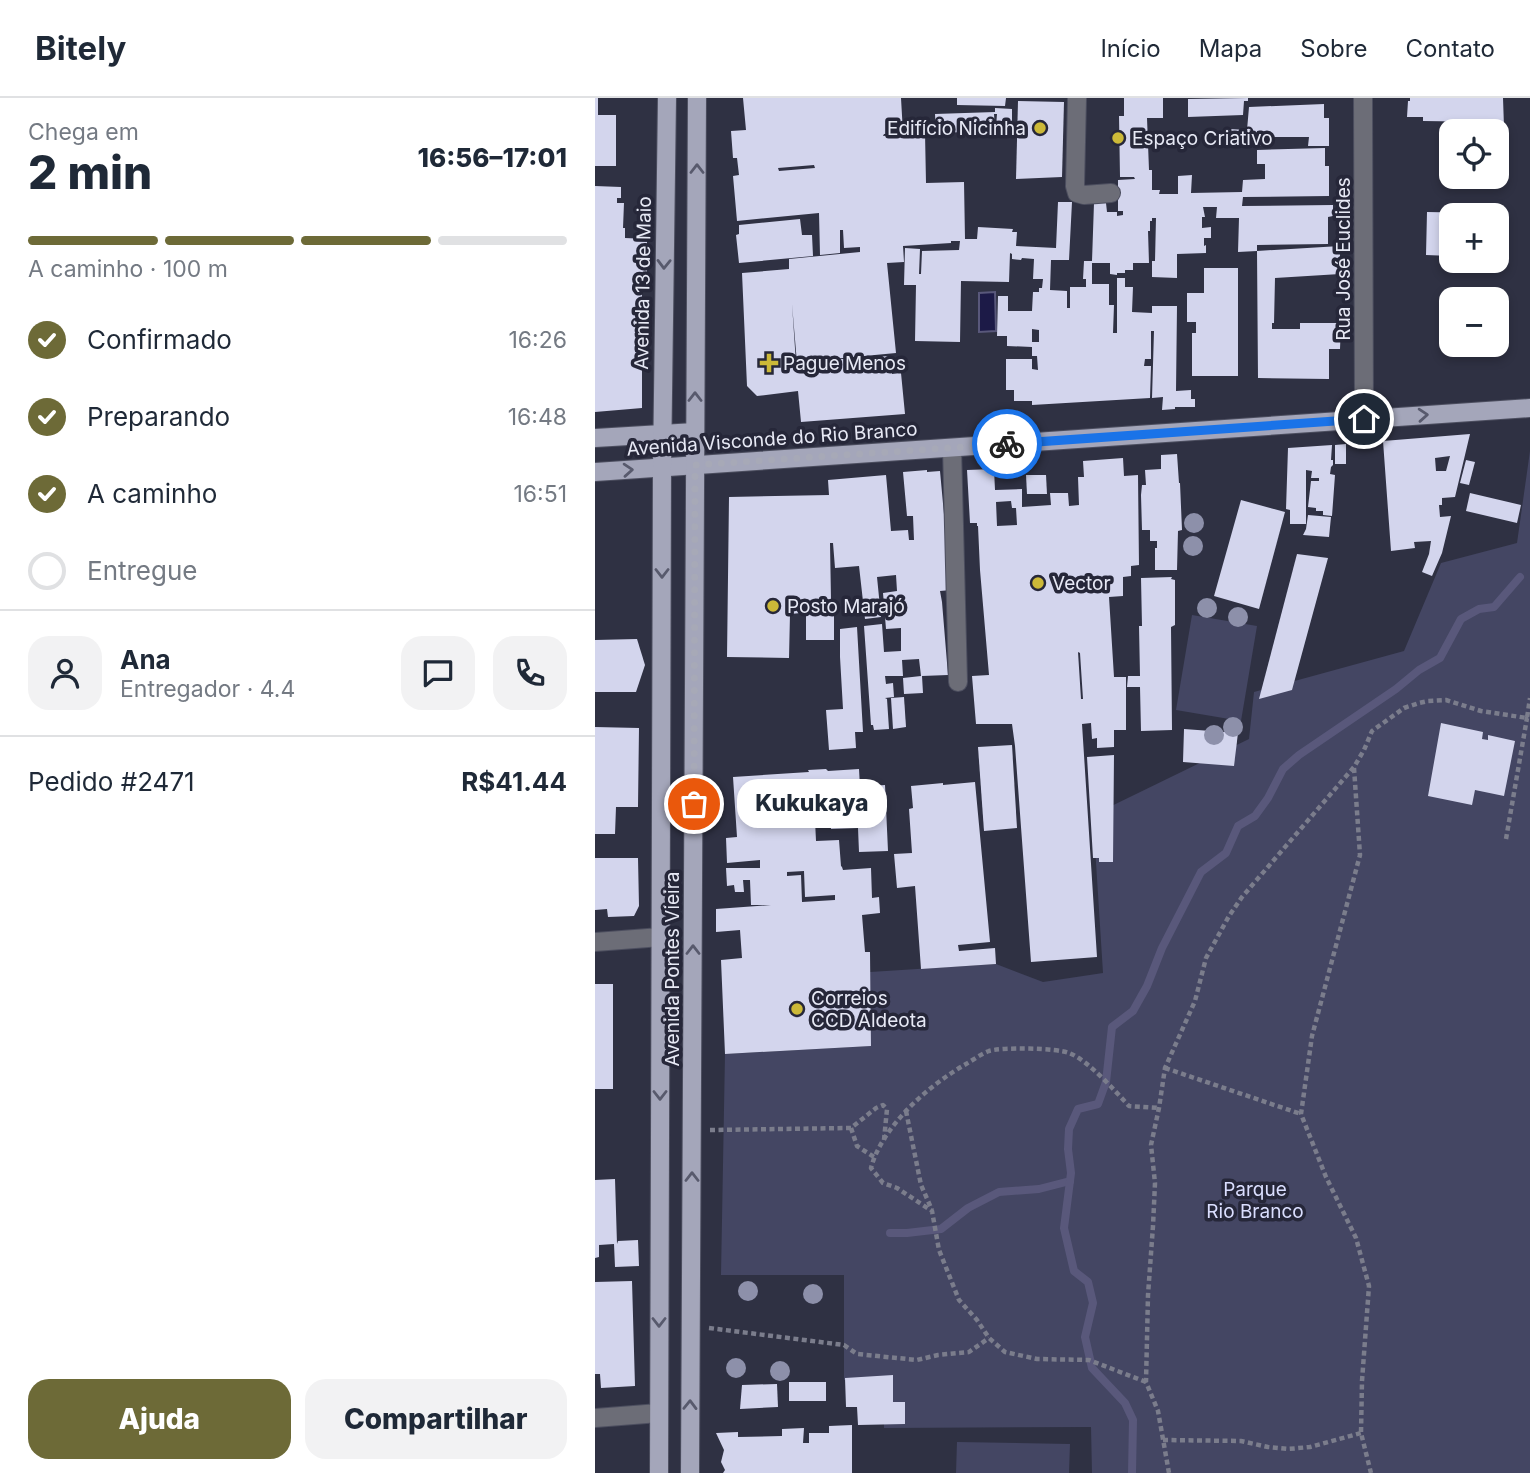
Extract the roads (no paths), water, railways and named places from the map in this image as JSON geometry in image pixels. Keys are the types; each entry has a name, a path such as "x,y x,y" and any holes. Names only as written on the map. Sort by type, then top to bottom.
{"main road":[{"name":"Avenida 13 de Maio","path":"662,468 667,98"},
{"path":"695,465 697,98"},
{"name":"Avenida Visconde do Rio Branco","path":"595,472 1530,408"},
{"name":"Avenida Visconde do Rio Branco","path":"595,438 695,432"},
{"name":"Avenida Pontes Vieira","path":"690,1473 695,465"},
{"name":"Avenida Pontes Vieira","path":"659,1473 662,468"}],"street":[{"path":"1077,98 1077,192 1084,195 1111,193"},
{"name":"Rua José Euclides","path":"1363,98 1364,419"},
{"path":"952,448 958,682"},
{"path":"595,942 661,937"},
{"path":"595,1418 659,1413"}],"waterway":[{"path":"1132,1473 1133,1420 1125,1403 1092,1368 1085,1337 1093,1303 1088,1282 1074,1271 1064,1228 1071,1173 1069,1129 1078,1109 1098,1104 1106,1082 1112,1027 1133,1011 1201,872 1226,853 1238,826 1255,816 1283,769 1419,670 1440,658 1461,619 1479,609 1494,607 1520,577"},
{"path":"890,1233 941,1229 968,1208 999,1192 1039,1189 1070,1181"}],"place":[{"name":"Edifício Nicinha","path":"1040,128"},
{"name":"Espaço Criativo","path":"1118,138"},
{"name":"Pague Menos","path":"769,363"},
{"name":"Vector","path":"1038,583"},
{"name":"Posto Marajó","path":"773,606"},
{"name":"Kukukaya","path":"694,804"},
{"name":"Correios CCD Aldeota","path":"797,1009"}],"park label":[{"name":"Parque Rio Branco","path":"1255,1200"}]}
